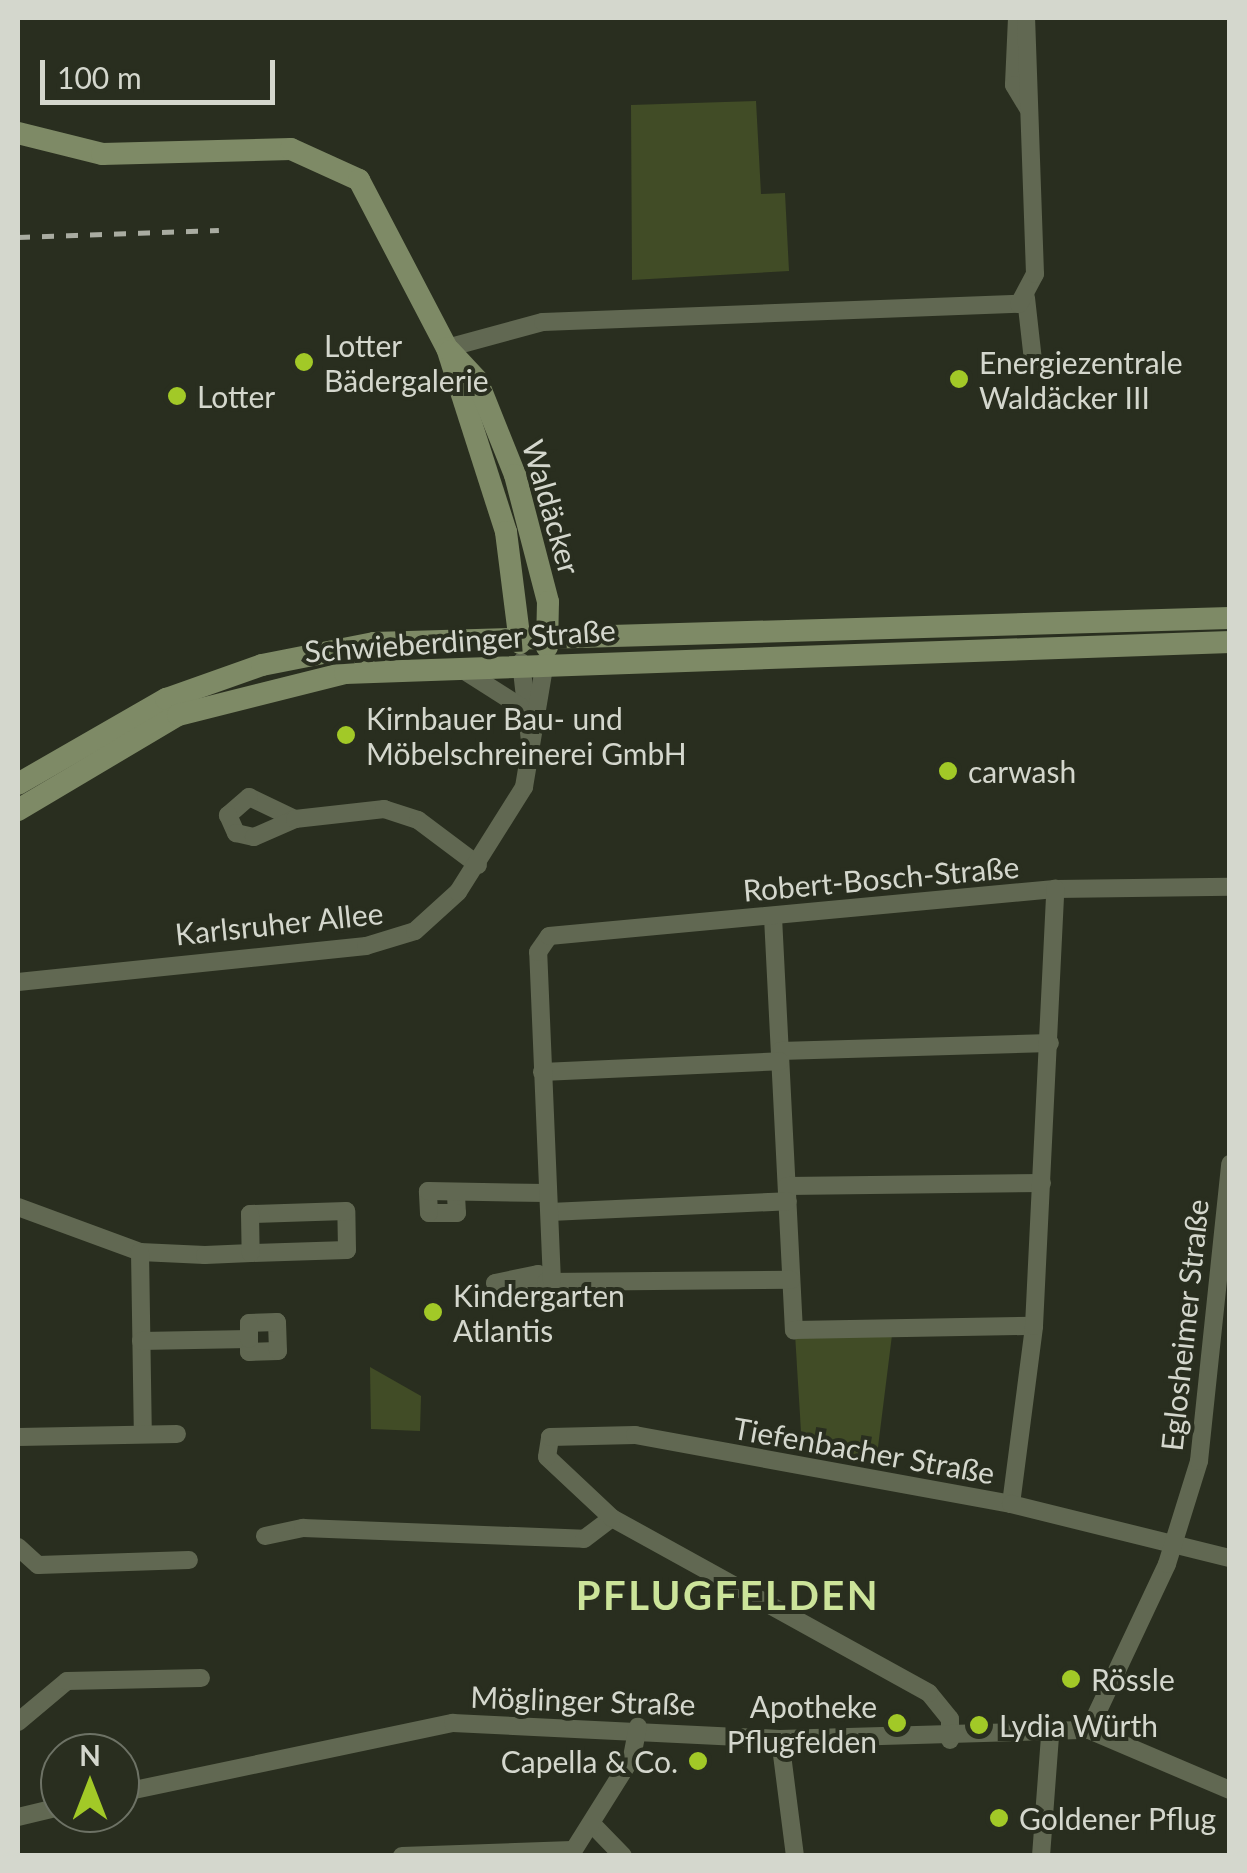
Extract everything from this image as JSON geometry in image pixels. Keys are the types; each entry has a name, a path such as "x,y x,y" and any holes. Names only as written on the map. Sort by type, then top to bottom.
{"main road":[{"name":"Waldäcker","path":"18,133 76,152 291,148 336,163 378,204 447,348 506,532 520,632 520,662"},
{"name":"Waldäcker","path":"447,348 477,380 502,439 549,632 545,660"},
{"name":"Schwieberdinger Straße","path":"18,784 124,717 262,665 374,643 520,632 1230,618"},
{"path":"698,628 698,656"},
{"name":"Schwieberdinger Straße","path":"18,810 106,750 212,702 302,680 545,660 1230,642"}],"street":[{"path":"1016,18 1014,85 1028,108"},
{"path":"1026,18 1034,56 1028,108 1035,274 1026,298 1034,369"},
{"path":"447,348 544,322 1002,310 1026,298"},
{"path":"645,657 660,668 726,666 757,654"},
{"name":"Waldäcker","path":"533,758 545,660"},
{"path":"520,662 522,707 533,758"},
{"path":"452,665 522,707"},
{"name":"Karlsruher Allee","path":"18,982 392,940 438,917 478,865 533,758"},
{"path":"295,819 384,809 418,820 478,865"},
{"name":"Robert-Bosch-Straße","path":"542,1072 542,942 560,932 773,917 1055,889 1230,888"},
{"path":"1012,1504 1034,1326 1055,889"},
{"path":"773,917 794,1330 1034,1326"},
{"path":"792,1280 549,1282 542,1072 1050,1043"},
{"name":"Eglosheimer Straße","path":"1089,1730 1175,1543 1199,1461 1224,1275 1230,1164"},
{"path":"456,1195 548,1202 1042,1182"},
{"path":"18,1207 140,1252 251,1253 347,1250 346,1211 250,1214 251,1253"},
{"path":"140,1252 143,1434"},
{"path":"141,1341 249,1338"},
{"path":"18,1437 177,1434"},
{"name":"Tiefenbacher Straße","path":"612,1518 558,1471 546,1445 561,1434 635,1435 1012,1504 1230,1558"},
{"path":"265,1536 303,1528 584,1540 612,1518 929,1693 950,1720 950,1740"},
{"path":"20,1558 188,1560"},
{"path":"21,1715 66,1680 201,1678"},
{"path":"402,1856 571,1853 593,1824 632,1757 638,1727"},
{"name":"Möglinger Straße","path":"140,1788 397,1728 638,1727 780,1739 1050,1736"},
{"path":"1040,1856 1050,1736 1089,1730 1230,1790"},
{"path":"780,1739 795,1856"},
{"path":"593,1824 623,1856"}],"green space":[{"path":"756,101 761,194 785,193 789,271 632,280 631,105"},
{"path":"795,1334 892,1335 876,1463 802,1448"},
{"path":"370,1367 421,1396 420,1431 371,1429"}],"railway":[{"path":"18,237 219,230"}],"place":[{"name":"Lotter Bädergalerie","path":"304,362"},
{"name":"Energiezentrale Waldäcker III","path":"959,379"},
{"name":"Lotter","path":"177,396"},
{"name":"Kirnbauer Bau- und Möbelschreinerei GmbH","path":"346,735"},
{"name":"carwash","path":"948,771"},
{"name":"Kindergarten Atlantis","path":"433,1312"},
{"name":"Rössle","path":"1071,1679"},
{"name":"Apotheke Pflugfelden","path":"897,1723"},
{"name":"Lydia Würth","path":"979,1725"},
{"name":"Capella & Co.","path":"698,1761"},
{"name":"Goldener Pflug","path":"999,1818"}],"district":[{"name":"PFLUGFELDEN","path":"728,1595"}]}
